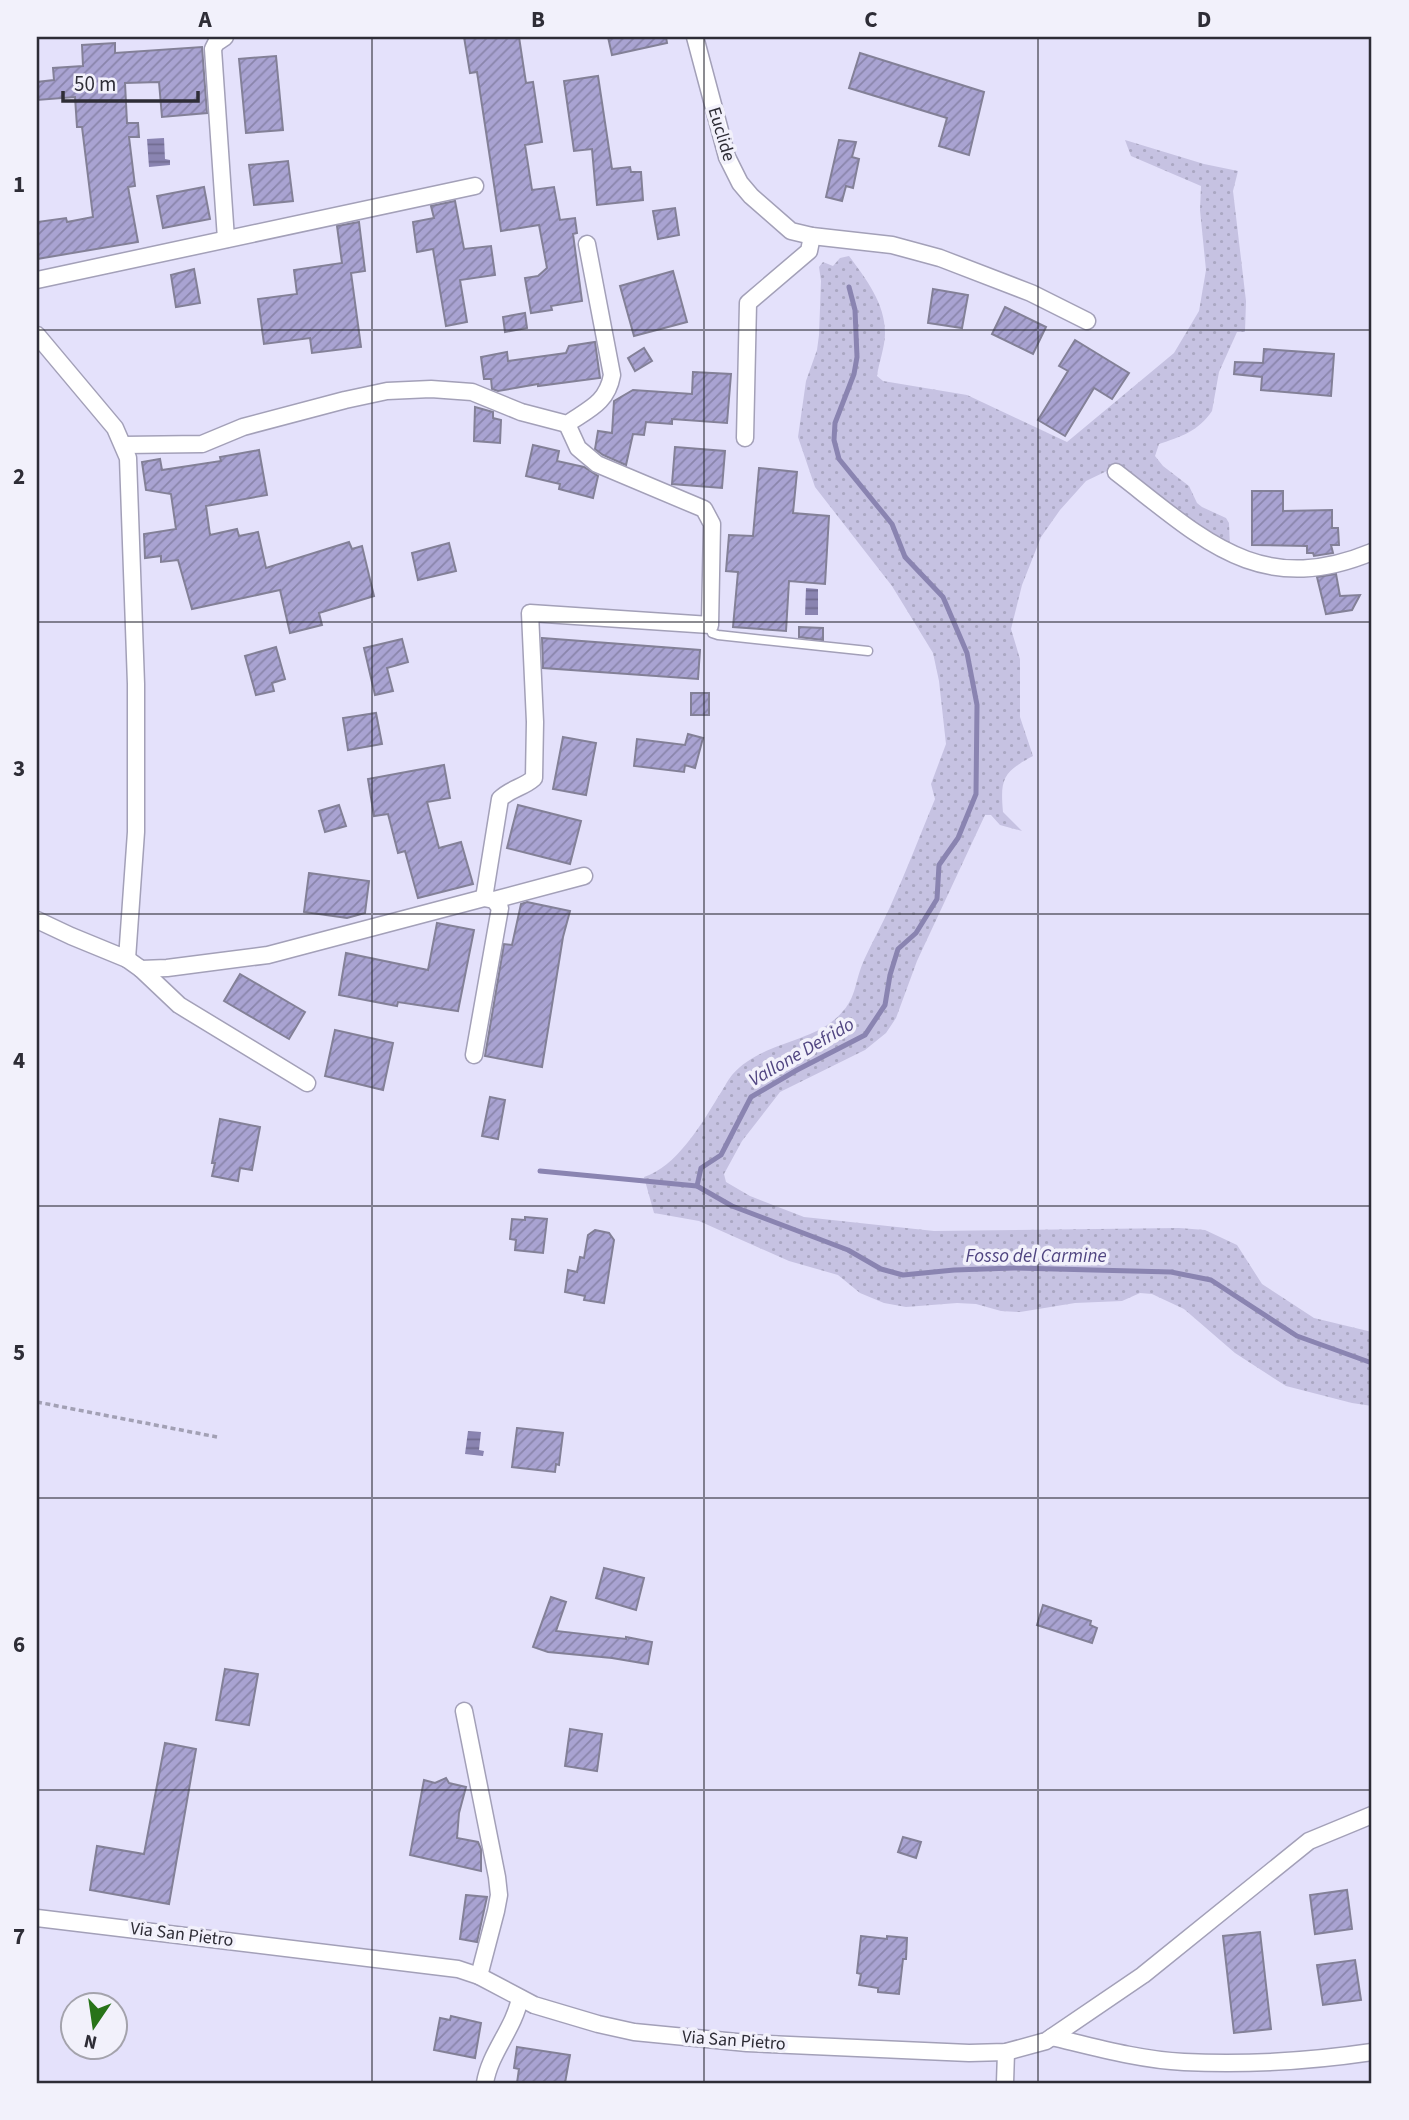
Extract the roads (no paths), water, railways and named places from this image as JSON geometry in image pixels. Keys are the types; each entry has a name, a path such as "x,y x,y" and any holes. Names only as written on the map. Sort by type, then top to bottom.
{"street":[{"path":"225,37 215,43 212,49 226,239"},
{"name":"Euclide","path":"695,37 727,157 740,183 751,196 791,231 892,245 940,258 1031,293 1087,321"},
{"path":"37,280 475,186"},
{"path":"745,438 748,303 809,251 812,236"},
{"path":"124,444 202,444 256,423 345,400 398,391 431,389 472,392 521,412 567,424 601,401 610,390 612,374 587,244"},
{"path":"37,335 115,428 124,444 130,472 136,684 134,964 179,1005 307,1083"},
{"path":"489,899 500,799 508,791 525,787 534,778 536,722 530,613 710,625 710,517 704,509 597,464 578,448 567,424"},
{"path":"1116,472 1201,538 1235,555 1266,566 1299,570 1323,567 1372,552"},
{"path":"37,920 134,964 167,968 268,955 584,876"},
{"path":"474,1055 500,908 489,899"},
{"path":"464,1711 498,1886 496,1911 479,1976"},
{"name":"Via San Pietro","path":"37,1918 458,1969 479,1976 534,2005 634,2032 747,2043 969,2053 1006,2052 1046,2041 1143,1975 1309,1841 1372,1815"},
{"path":"485,2083 496,2050 518,2009 520,1998"},
{"path":"1052,2037 1184,2062 1306,2060 1372,2052"},
{"path":"1005,2083 1006,2052"}],"lane":[{"path":"710,625 712,633 718,635 868,651"}],"waterway":[{"name":"Vallone Defrido","path":"697,1186 701,1168 721,1155 751,1097 865,1035 885,1005 898,949 916,933 937,899 939,865 958,838 976,794 977,705 967,653 943,597 905,557 892,524 839,459 834,440 835,423 854,374 857,357 855,310 849,287"},
{"name":"Fosso del Carmine","path":"540,1171 697,1186 732,1206 848,1250 881,1269 903,1275 1014,1268 1171,1272 1211,1280 1297,1336 1372,1363"}]}
